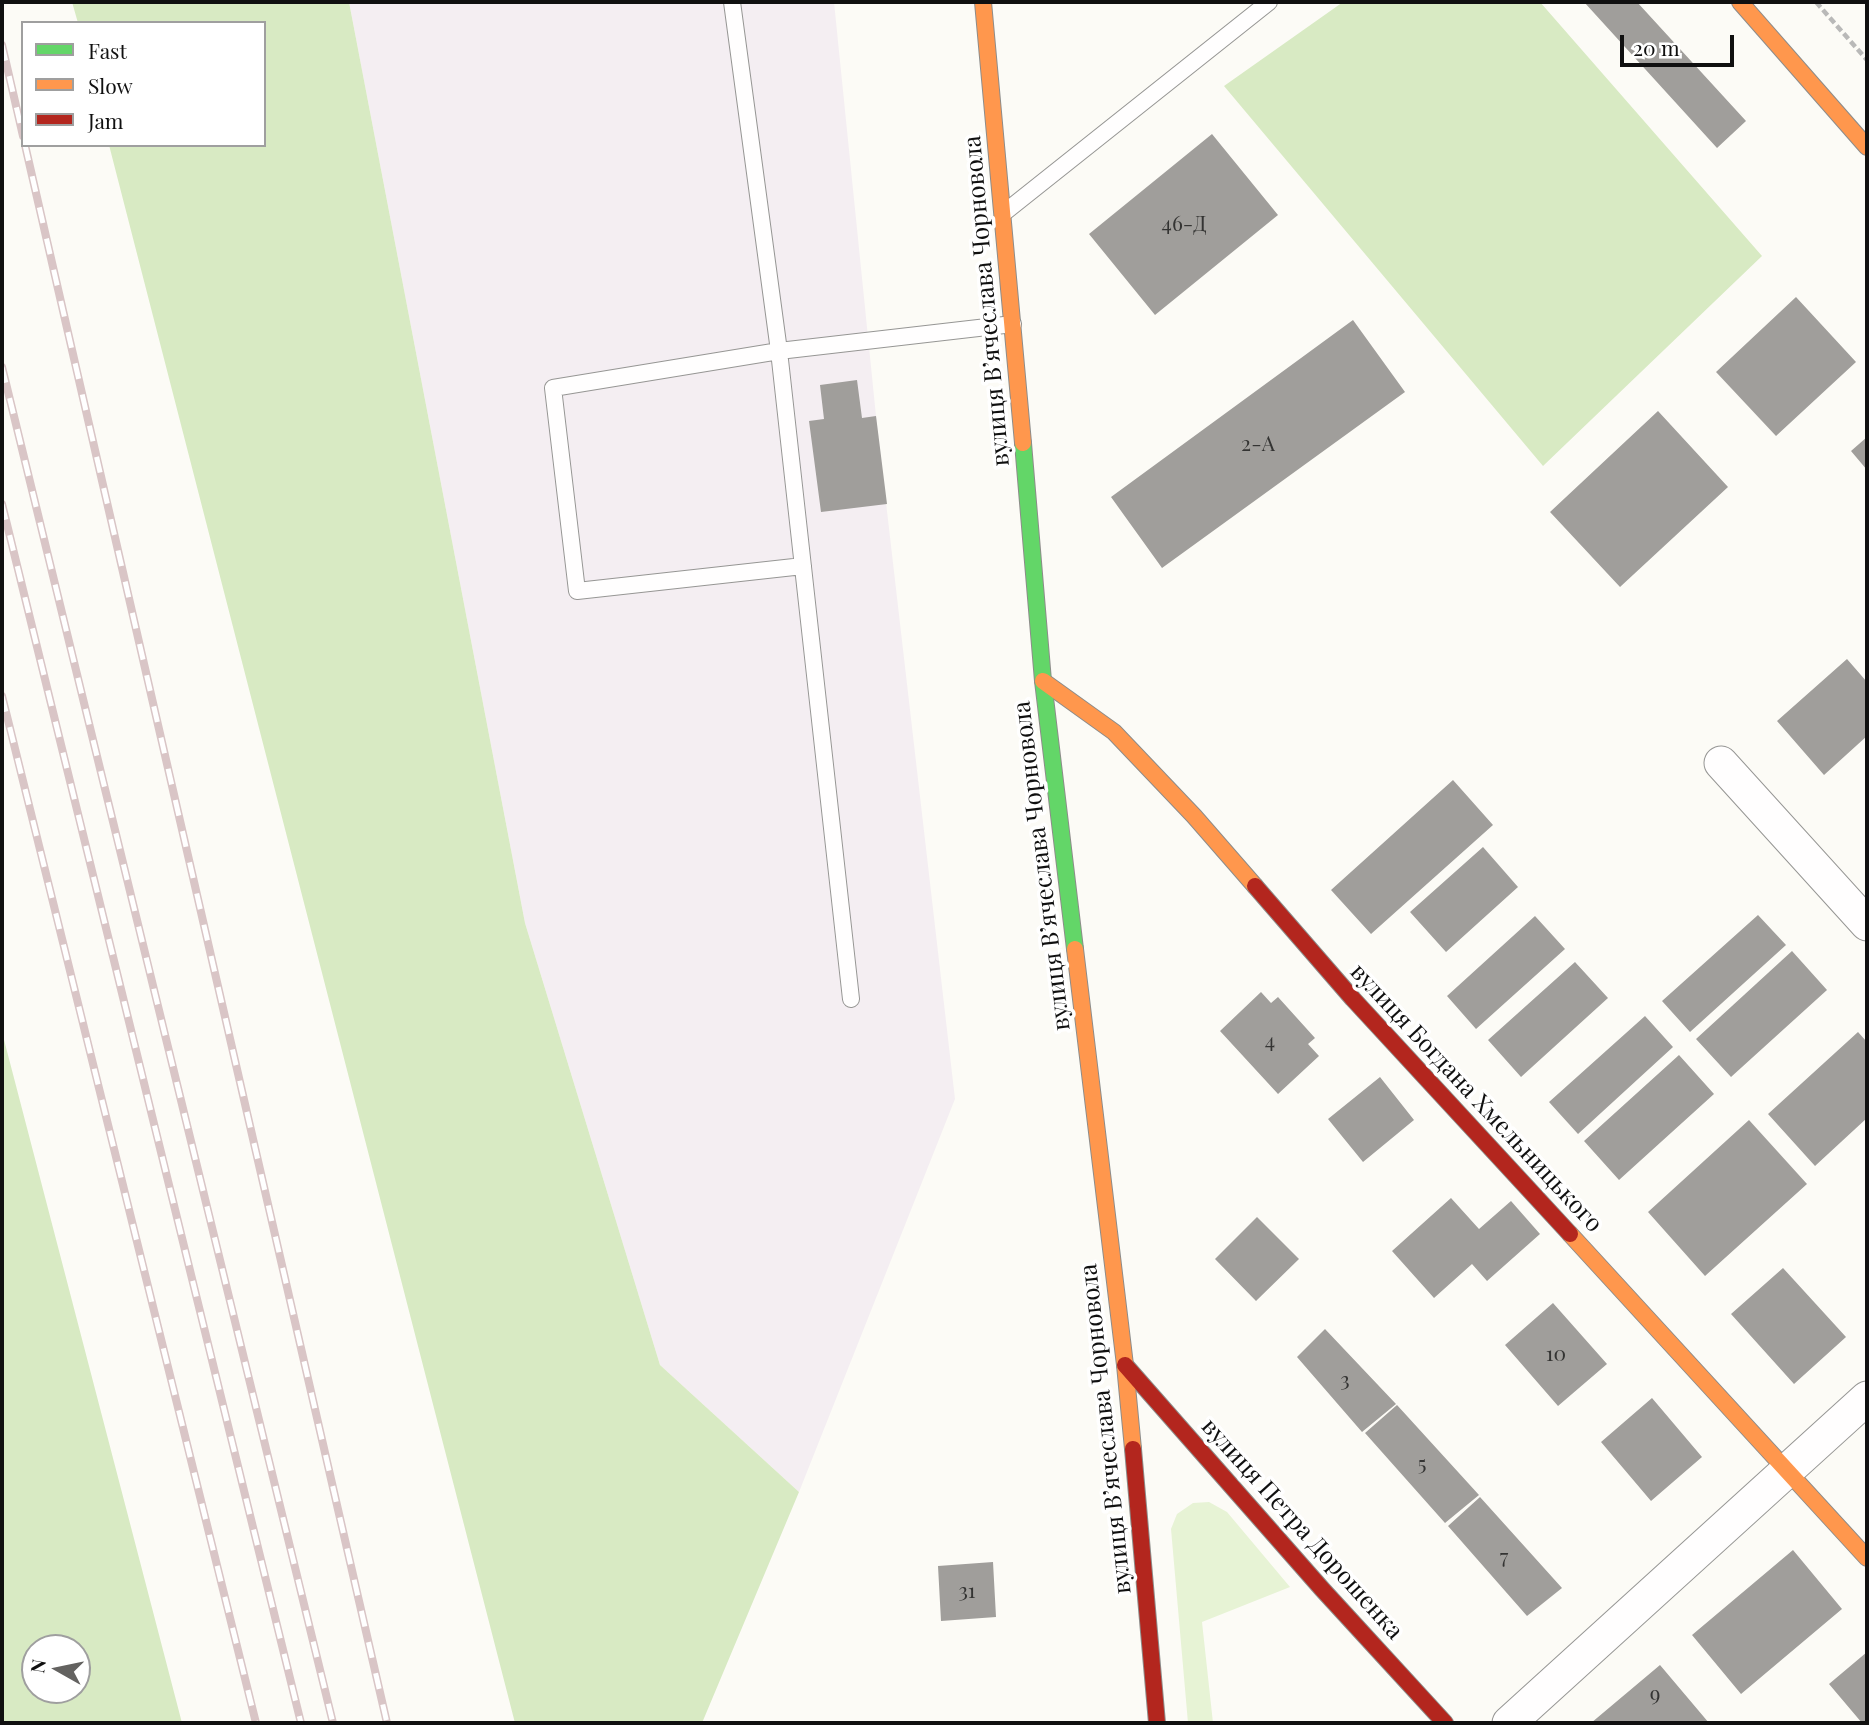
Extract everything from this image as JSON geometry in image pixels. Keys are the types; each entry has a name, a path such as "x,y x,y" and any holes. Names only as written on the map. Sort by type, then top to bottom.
{"street":[{"name":"вулиця Вʼячеслава Чорновола","path":"982,2 1043,681 1125,1364 1157,1723"},
{"path":"1740,2 1867,147"},
{"name":"вулиця Богдана Хмельницького","path":"1043,681 1114,732 1194,816 1353,999 1867,1558"},
{"path":"1721,763 1867,924"},
{"name":"вулиця Петра Дорошенка","path":"1125,1364 1322,1589 1445,1723"},
{"path":"1509,1723 1867,1398"}],"lane":[{"path":"732,2 779,351 851,999"},
{"path":"1003,214 1269,2"},
{"path":"803,566 577,591 553,388 779,351 1013,324"}],"path":[{"path":"1816,2 1867,60"}],"shaded area":[{"path":"349,2 834,2 876,416 955,1099 799,1492 660,1365 525,923"}],"green space":[{"path":"72,2 349,2 525,923 660,1365 799,1492 702,1723 515,1723 110,147 266,147 266,21 77,21"},
{"path":"1343,2 1540,2 1762,256 1543,466 1224,86"},
{"path":"2,1032 182,1723 2,1723"},
{"path":"1209,1502 1227,1512 1290,1587 1202,1622 1213,1723 1188,1723 1171,1529 1177,1514 1193,1503"}],"building":[{"path":"1584,2 1637,2 1746,121 1717,148"},
{"path":"1212,134 1278,215 1155,315 1089,234"},
{"path":"1796,297 1856,362 1776,436 1716,372"},
{"path":"1353,320 1405,392 1162,568 1111,497"},
{"path":"857,380 862,418 876,416 887,504 821,512 809,421 824,419 820,385"},
{"path":"1658,411 1728,487 1620,587 1550,512"},
{"path":"1867,437 1867,470 1851,451"},
{"path":"1847,659 1867,682 1867,736 1824,775 1777,721"},
{"path":"1453,780 1493,825 1371,934 1331,890"},
{"path":"1483,847 1518,887 1446,952 1410,912"},
{"path":"1758,915 1786,945 1690,1032 1662,1001"},
{"path":"1535,916 1565,949 1476,1029 1447,996"},
{"path":"1792,951 1827,990 1731,1077 1696,1039"},
{"path":"1575,962 1608,998 1521,1077 1488,1040"},
{"path":"1261,992 1271,1003 1278,997 1315,1038 1308,1044 1319,1056 1278,1094 1220,1031"},
{"path":"1645,1016 1673,1047 1578,1134 1549,1102"},
{"path":"1858,1032 1867,1042 1867,1118 1815,1166 1768,1114"},
{"path":"1679,1055 1714,1094 1619,1180 1584,1141"},
{"path":"1380,1077 1414,1120 1363,1162 1328,1119"},
{"path":"1749,1120 1807,1184 1705,1276 1648,1212"},
{"path":"1451,1198 1479,1229 1511,1201 1540,1234 1487,1281 1472,1264 1434,1298 1392,1251"},
{"path":"1257,1217 1299,1259 1256,1301 1215,1259"},
{"path":"1783,1268 1846,1337 1794,1384 1731,1314"},
{"path":"1553,1303 1607,1364 1558,1406 1505,1345"},
{"path":"1325,1329 1396,1404 1362,1432 1297,1357"},
{"path":"1652,1398 1702,1457 1651,1501 1601,1442"},
{"path":"1397,1405 1479,1495 1445,1523 1365,1433"},
{"path":"1480,1497 1562,1588 1527,1616 1448,1526"},
{"path":"1793,1550 1842,1609 1741,1694 1692,1635"},
{"path":"993,1562 996,1617 941,1621 938,1566"},
{"path":"1867,1652 1867,1723 1862,1723 1829,1684"},
{"path":"1660,1665 1709,1723 1591,1723"}],"railway":[{"path":"2,45 21,127"},
{"path":"25,147 387,1723"},
{"path":"2,367 333,1723"},
{"path":"2,504 301,1723"},
{"path":"2,696 256,1723"}],"traffic: fast":[{"path":"1023,443 1043,681 1075,949"}],"traffic: slow":[{"path":"983,2 1023,443"},
{"path":"1740,2 1867,147"},
{"path":"1043,681 1114,732 1194,816 1255,886"},
{"path":"1075,949 1133,1449"},
{"path":"1570,1234 1867,1558"}],"traffic: jam":[{"path":"1255,886 1353,999 1570,1234"},
{"path":"1125,1365 1322,1589 1445,1723"},
{"path":"1133,1449 1157,1723"}]}
